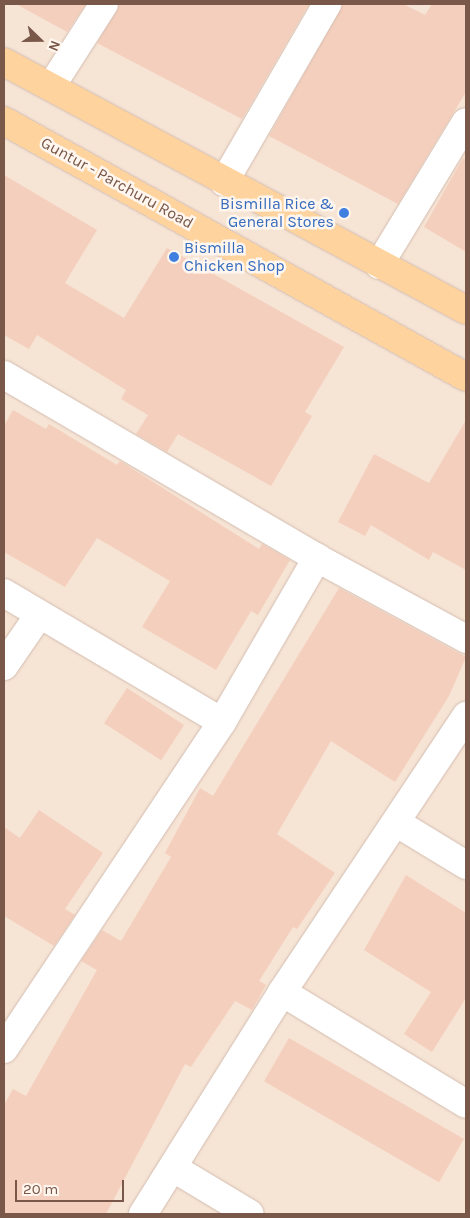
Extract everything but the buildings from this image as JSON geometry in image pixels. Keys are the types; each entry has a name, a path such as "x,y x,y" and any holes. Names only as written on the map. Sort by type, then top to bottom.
{"main road":[{"path":"4,62 52,85 224,182 466,310"},
{"name":"Guntur - Parchuru Road","path":"4,121 466,377"}],"street":[{"path":"52,85 104,4"},
{"path":"224,182 327,4"},
{"path":"379,265 466,122"},
{"path":"4,375 317,558 466,639"},
{"path":"4,1049 222,722 317,558"},
{"path":"4,594 222,722"},
{"path":"4,666 39,614"},
{"path":"143,1214 175,1169 282,992 397,823 466,716"},
{"path":"397,823 466,865"},
{"path":"282,992 466,1104"},
{"path":"175,1169 250,1214"}],"shaded area":[{"path":"4,4 466,4 466,1214 4,1214"}],"place":[{"name":"Bismilla Rice & General Stores","path":"344,213"},
{"name":"Bismilla Chicken Shop","path":"174,257"}]}
